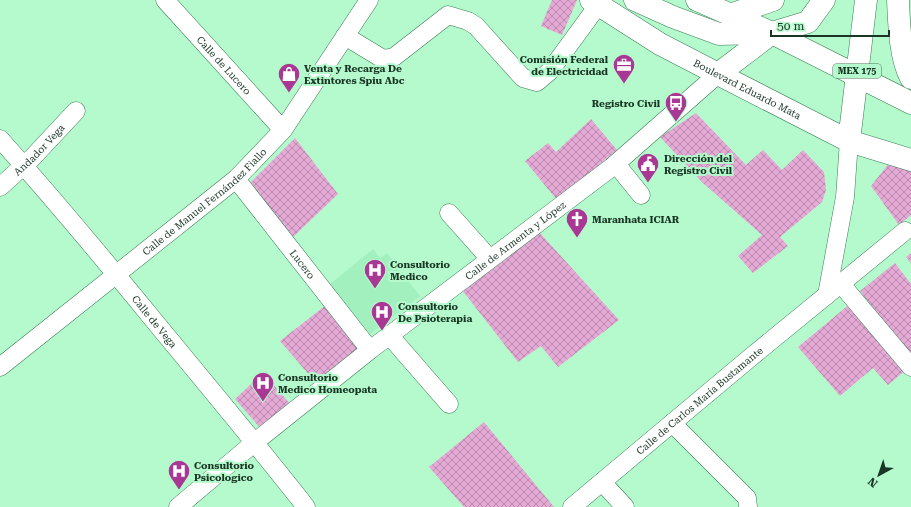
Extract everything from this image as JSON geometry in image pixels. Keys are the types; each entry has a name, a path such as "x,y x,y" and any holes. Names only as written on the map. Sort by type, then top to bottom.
{"main road":[{"path":"635,0 673,17 719,34 772,33 808,22 824,0"},
{"path":"697,0 772,33 911,103"},
{"path":"730,15 773,0"},
{"name":"MEX 175","path":"849,141 866,0"},
{"path":"898,0 899,23 906,68 911,78"},
{"name":"Boulevard Eduardo Mata","path":"595,2 660,44 849,141 911,160"},
{"path":"718,74 772,33"}],"street":[{"name":"Calle de Lucero","path":"165,0 283,130"},
{"name":"Calle de Manuel Fernández Fiallo","path":"0,367 236,179 283,130 369,0"},
{"path":"345,36 383,59 394,57 448,16 468,21 476,26 523,78 537,82 550,71 595,2"},
{"name":"Calle de Armenta y López","path":"178,507 255,442 389,335 616,164 718,74"},
{"name":"Andador Vega","path":"0,187 34,157 76,111"},
{"name":"Calle de Vega","path":"0,139 117,275 255,442 306,507"},
{"name":"MEX 175","path":"834,290 845,197 849,141"},
{"path":"616,164 641,195"},
{"name":"Lucero","path":"236,179 370,350"},
{"path":"449,213 490,259"},
{"name":"Calle de Carlos María Bustamante","path":"572,507 905,231"},
{"path":"834,290 911,367"},
{"path":"389,335 449,404"},
{"path":"672,423 747,498 748,507"},
{"path":"602,482 625,507"}],"shaded area":[{"name":"Consultorio Medico","path":"373,249 380,258 387,253 420,296 370,334 330,284"}],"building":[{"path":"552,0 577,0 562,35 541,26"},
{"path":"696,113 746,165 763,150 782,170 803,150 824,172 826,190 822,202 780,237 788,246 753,273 738,256 762,235 703,183 660,137"},
{"path":"591,119 617,150 557,200 525,161 548,143 556,152"},
{"path":"295,138 338,194 291,239 251,182"},
{"path":"890,162 911,171 911,215 899,225 871,186"},
{"path":"539,232 619,320 558,367 541,346 518,362 462,290"},
{"path":"911,253 911,263 906,257"},
{"path":"895,263 911,284 911,357 860,291"},
{"path":"851,303 907,369 888,385 873,368 840,396 798,347"},
{"path":"326,305 363,350 317,384 280,341"},
{"name":"Consultorio Medico Homeopata","path":"263,373 292,406 261,429 235,399"},
{"path":"484,422 554,507 464,507 429,467"}],"place":[{"name":"Comisión Federal de Electricidad","path":"624,84"},
{"name":"Venta y Recarga De Extintores Spiu Abc","path":"289,94"},
{"name":"Registro Civil","path":"676,122"},
{"name":"Dirección del Registro Civil","path":"648,184"},
{"name":"Maranhata ICIAR","path":"577,238"},
{"name":"Consultorio Medico","path":"375,290"},
{"name":"Consultorio De Psioterapia","path":"382,332"},
{"name":"Consultorio Medico Homeopata","path":"263,402"},
{"name":"Consultorio Psicologico","path":"179,490"}]}
